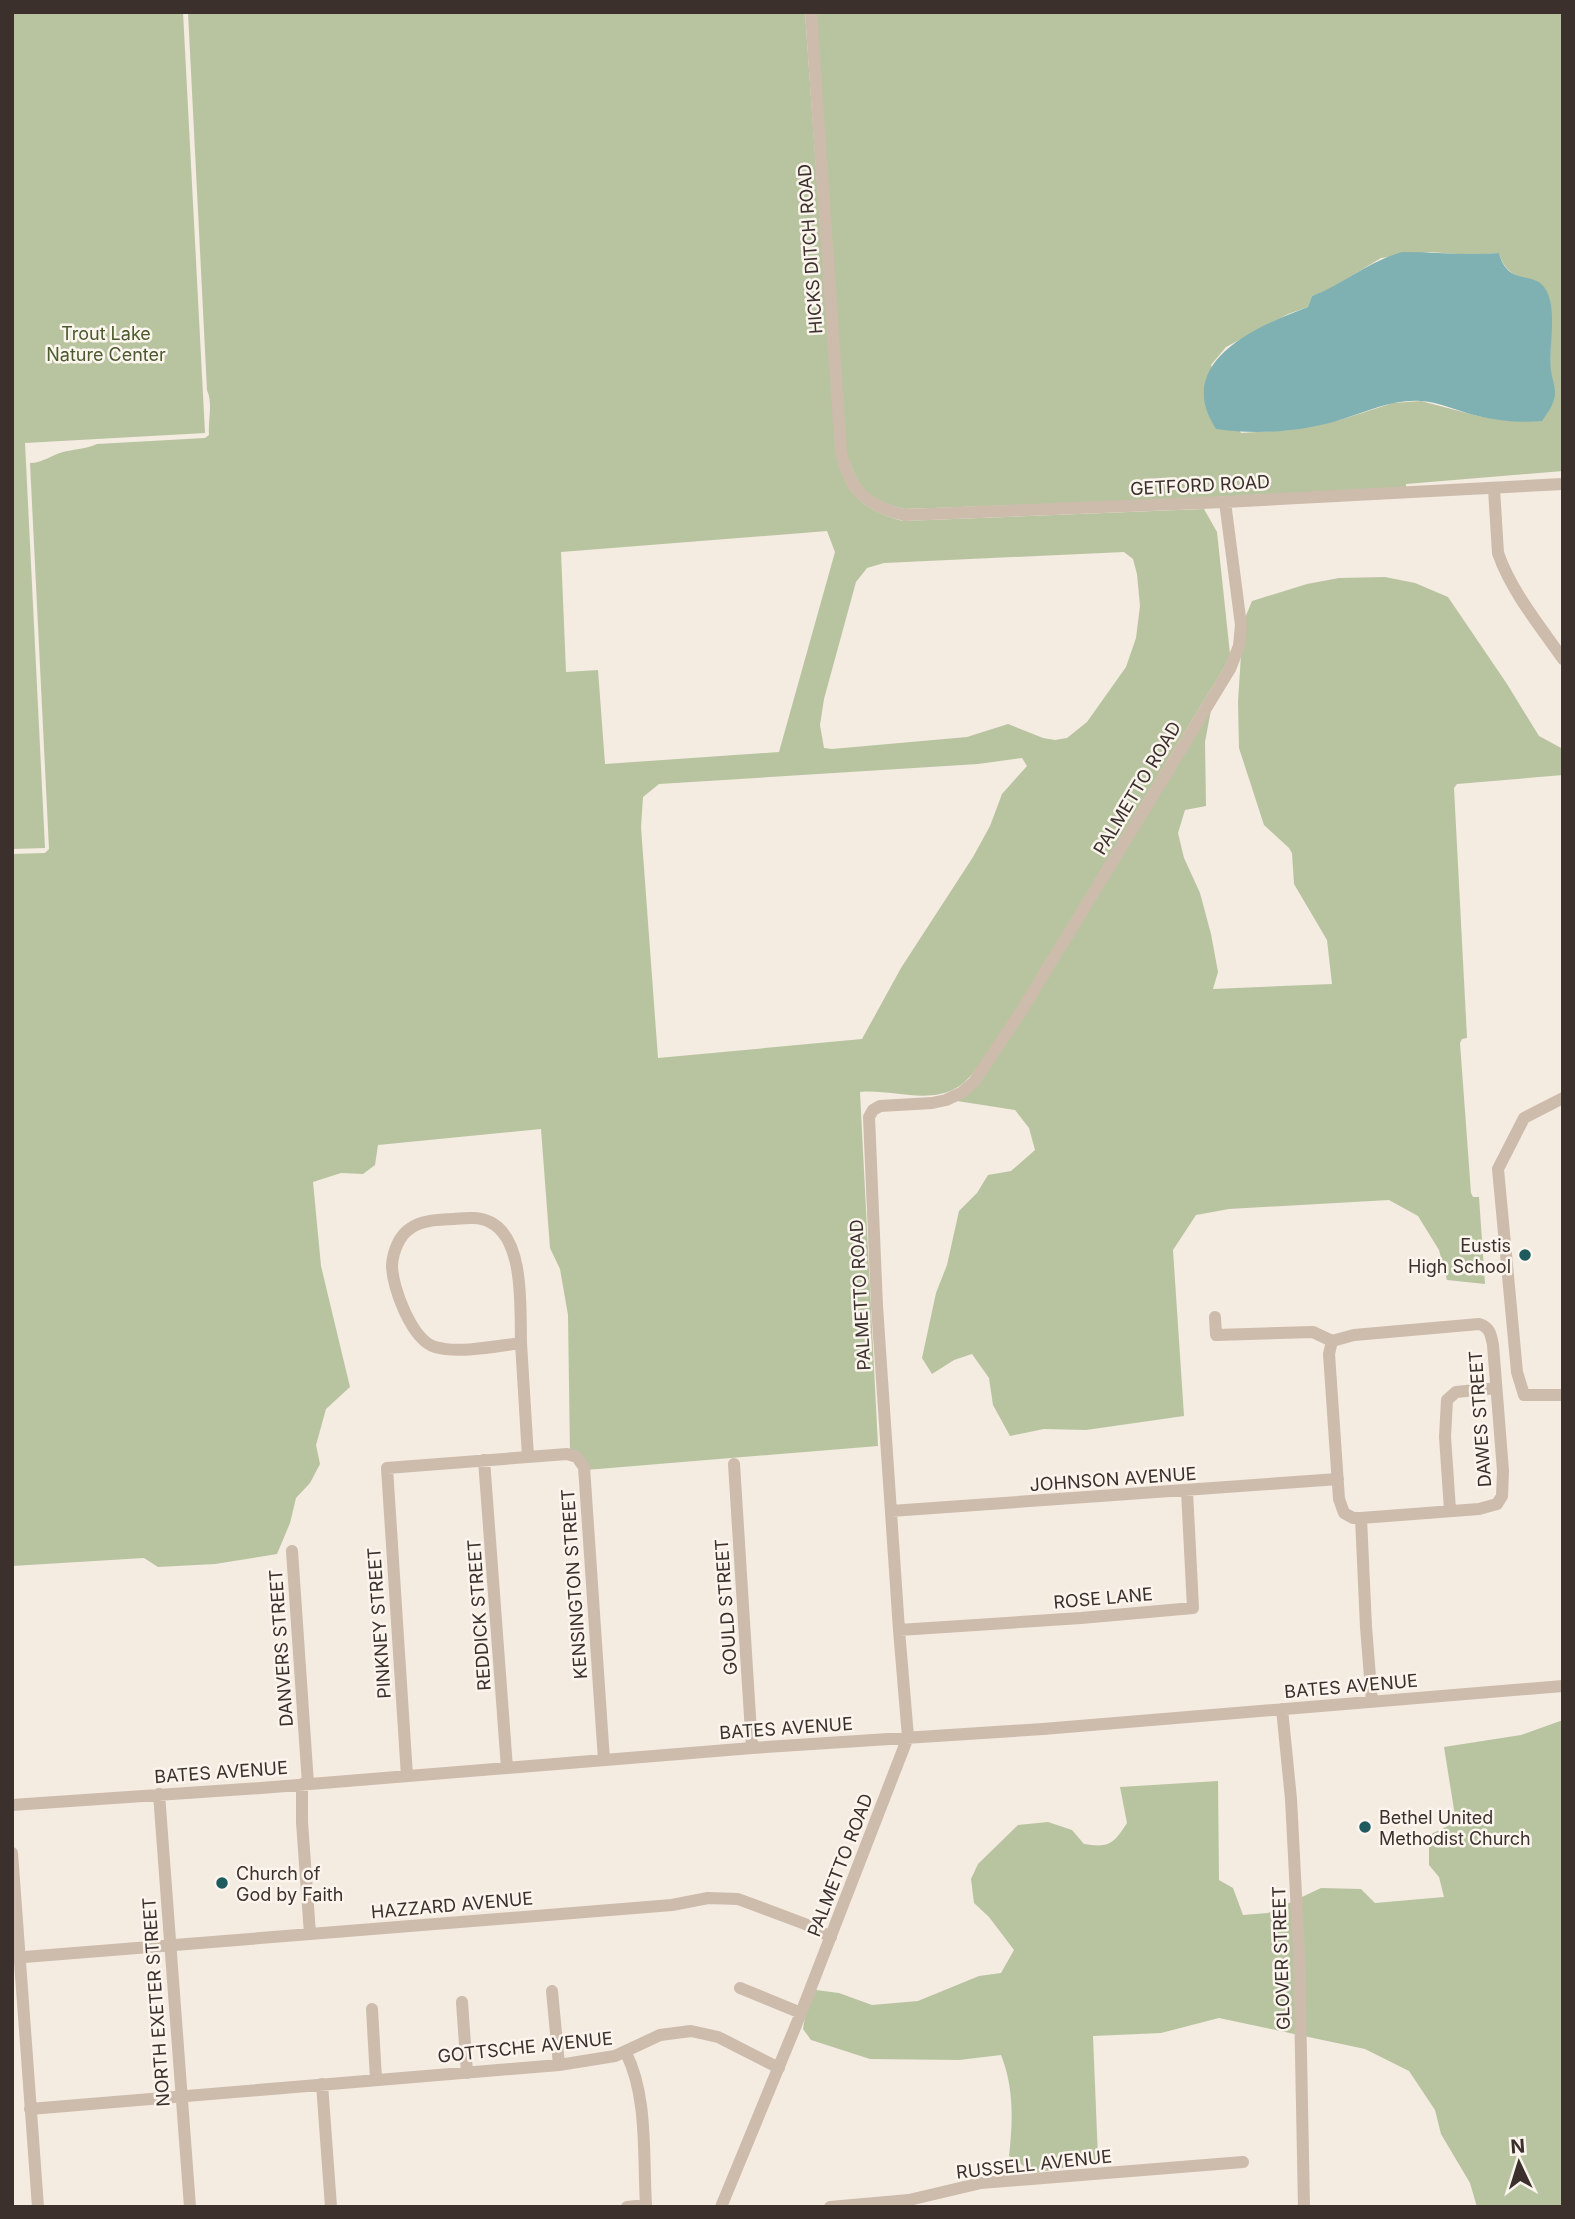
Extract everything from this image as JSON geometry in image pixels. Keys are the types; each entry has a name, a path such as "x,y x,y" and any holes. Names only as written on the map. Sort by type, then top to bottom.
{"street":[{"name":"HICKS DITCH ROAD","path":"811,12 841,452 851,482"},
{"name":"GETFORD ROAD","path":"851,482 865,498 883,510 904,515 1563,484"},
{"path":"1494,489 1498,553 1502,563 1563,659"},
{"name":"PALMETTO ROAD","path":"721,2207 801,2013 908,1737 875,1266 869,1117 873,1110 880,1106 946,1100 961,1093 974,1082 1022,1010 1230,669 1239,646 1241,625 1225,502"},
{"path":"1563,1098 1524,1118 1498,1170 1517,1371 1524,1395 1563,1395"},
{"path":"521,1343 442,1348 434,1347 421,1339 405,1311 393,1274 394,1253 403,1234 419,1224 452,1219 481,1219 500,1229 512,1248 516,1261 528,1457"},
{"path":"1215,1317 1216,1335 1313,1332 1332,1340 1329,1354 1339,1499 1344,1513 1353,1518 1450,1510 1445,1437 1447,1399 1457,1392 1496,1388"},
{"name":"DAWES STREET","path":"1332,1340 1354,1335 1479,1324 1485,1325 1490,1331 1503,1471 1502,1496 1497,1504 1479,1509 1450,1510"},
{"name":"KENSINGTON STREET","path":"387,1468 567,1454 577,1457 584,1467 604,1760"},
{"name":"REDDICK STREET","path":"484,1460 507,1768"},
{"name":"GOULD STREET","path":"734,1464 752,1748"},
{"name":"PINKNEY STREET","path":"387,1468 407,1776"},
{"name":"JOHNSON AVENUE","path":"891,1511 1338,1479"},
{"name":"ROSE LANE","path":"899,1630 1193,1608 1187,1491"},
{"path":"1361,1518 1372,1702"},
{"name":"DANVERS STREET","path":"292,1552 305,1784 302,1822 310,1934"},
{"name":"BATES AVENUE","path":"12,1805 752,1748 1043,1729 1563,1686"},
{"name":"GLOVER STREET","path":"1282,1709 1291,1799 1299,1952 1304,2207"},
{"name":"NORTH EXETER STREET","path":"159,1794 190,2207"},
{"path":"12,1853 16,1958 38,2207"},
{"name":"HAZZARD AVENUE","path":"16,1958 672,1905 726,1897 760,1906 831,1937"},
{"path":"740,1988 801,2013"},
{"path":"552,1991 559,2065"},
{"path":"462,2002 467,2073"},
{"path":"372,2009 376,2079"},
{"name":"GOTTSCHE AVENUE","path":"322,2084 559,2065 626,2053 660,2035 691,2031 718,2037 779,2068"},
{"path":"626,2053 636,2074 640,2100 646,2205 627,2207"},
{"path":"30,2109 322,2084 331,2207"},
{"name":"RUSSELL AVENUE","path":"830,2207 909,2200 981,2183 1243,2162"}],"green space":[{"name":"Trout Lake Nature Center","path":"12,12 183,12 205,433 25,443 45,848 12,849"},
{"path":"188,12 805,12 836,452 844,479 857,498 876,511 903,521 1204,509 1217,532 1230,654 1225,666 1013,1015 978,1067 958,1087 935,1095 860,1092 878,1446 586,1470 570,1454 568,1315 560,1269 550,1248 541,1129 378,1145 375,1165 363,1174 341,1173 313,1182 321,1266 350,1387 326,1409 316,1445 320,1464 310,1483 296,1498 290,1523 277,1554 215,1564 158,1567 144,1558 12,1566 12,854 45,853 49,849 30,463 97,444 205,438 209,435 210,406 207,390","holes":["827,531 835,552 779,752 605,764 598,670 566,672 561,552","1124,552 1133,559 1140,606 1136,638 1126,667 1087,722 1067,738 1043,738 1008,724 967,737 824,748 820,725 824,699 856,582 867,568 884,563","1022,758 1027,766 1002,794 990,826 973,857 901,968 862,1039 658,1058 641,827 643,797 659,784 978,764"]},
{"path":"816,12 1563,12 1563,471 1406,484 1406,487 1158,500 904,509 880,501 865,490 859,483 846,451","holes":["1430,252 1470,255 1499,253 1504,265 1512,273 1535,280 1551,311 1550,369 1555,392 1497,419 1421,401 1393,403 1340,420 1290,430 1241,433 1211,365 1226,347 1288,314 1308,307 1312,296 1328,290 1381,258"]},
{"path":"1385,577 1415,583 1448,597 1539,736 1563,749 1563,775 1457,784 1454,788 1467,1038 1460,1043 1471,1193 1473,1197 1479,1197 1485,1284 1447,1280 1439,1250 1418,1216 1389,1200 1229,1209 1196,1215 1173,1250 1184,1416 1086,1430 1044,1429 1010,1436 993,1405 989,1378 972,1354 954,1360 932,1374 922,1358 936,1293 947,1265 959,1211 977,1193 988,1175 1011,1171 1035,1150 1029,1128 1015,1110 957,1101 1211,710 1205,742 1206,806 1185,810 1178,833 1184,858 1200,893 1211,934 1218,972 1213,989 1332,984 1327,940 1294,884 1292,853 1264,825 1239,748 1238,702 1245,618 1252,601 1307,584 1339,578"},
{"path":"1563,1720 1563,2207 1477,2207 1470,2183 1441,2134 1435,2110 1409,2071 1365,2049 1219,2018 1161,2033 1093,2036 1098,2158 1091,2163 1034,2173 1009,2156 1011,2105 1001,2055 959,2060 870,2059 811,2040 803,2029 816,1990 839,1993 872,2005 918,2001 979,1976 1001,1973 1014,1950 989,1917 974,1903 971,1879 978,1864 1018,1825 1048,1822 1072,1830 1084,1844 1110,1843 1127,1823 1120,1787 1218,1781 1219,1880 1233,1888 1243,1915 1268,1913 1321,1888 1361,1889 1375,1903 1444,1897 1439,1877 1429,1865 1429,1835 1456,1822 1444,1747 1521,1735"}],"water":[{"path":"1402,252 1499,253 1509,271 1535,280 1546,290 1551,308 1550,362 1555,396 1542,421 1494,419 1436,403 1411,401 1296,429 1248,432 1216,429 1205,405 1205,384 1212,366 1226,350 1245,336 1308,307 1312,296 1378,261"}],"place":[{"name":"Eustis High School","path":"1525,1255"},
{"name":"Bethel United Methodist Church","path":"1365,1827"},
{"name":"Church of God by Faith","path":"222,1883"}]}
